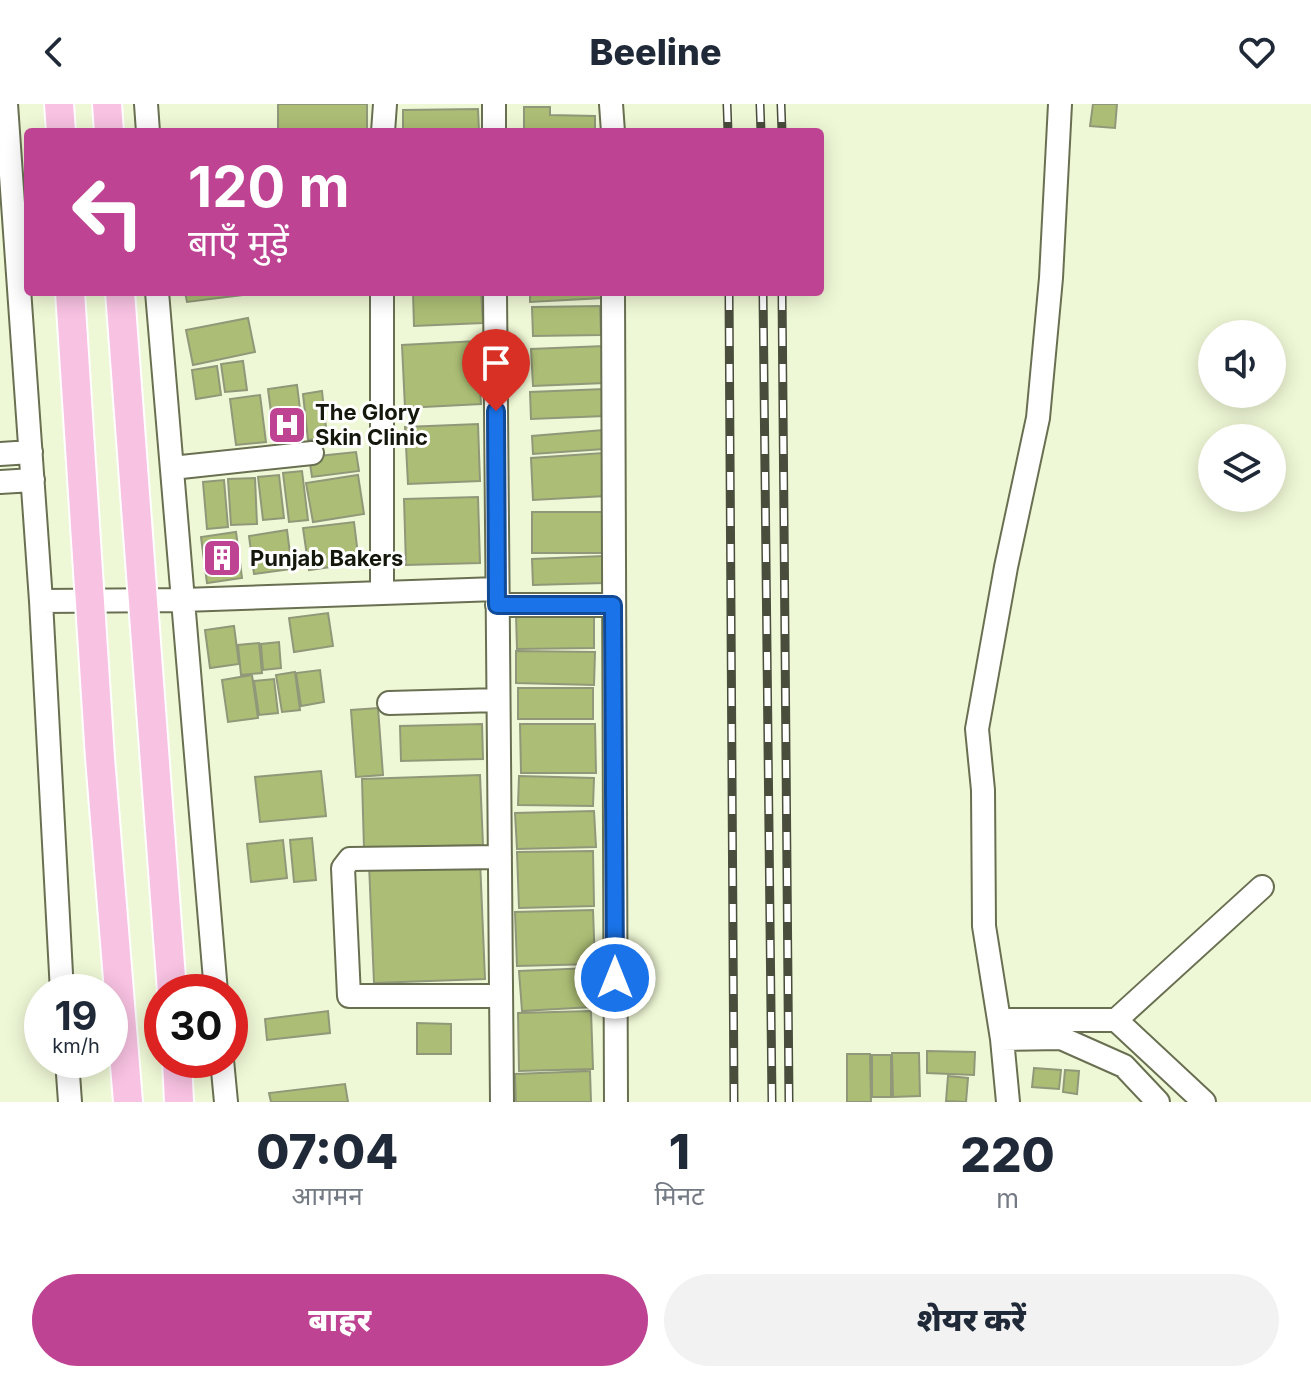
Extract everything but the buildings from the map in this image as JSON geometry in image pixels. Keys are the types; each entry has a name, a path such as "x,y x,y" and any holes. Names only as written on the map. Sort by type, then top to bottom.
{"main road":[{"path":"59,104 61,128"},
{"path":"107,104 109,128"},
{"path":"70,296 128,1102"},
{"path":"120,296 171,974"},
{"path":"178,1078 179,1102"}],"street":[{"path":"6,104 41,601 61,974"},
{"path":"146,104 148,128"},
{"path":"383,128 385,104"},
{"path":"494,104 494,128"},
{"path":"611,104 613,128"},
{"path":"1007,1091 1001,1029 984,926 983,790 977,729 1038,418 1051,278 1060,104"},
{"path":"157,296 214,974"},
{"path":"382,296 382,592"},
{"path":"495,296 502,1102"},
{"path":"613,296 616,1102"},
{"path":"0,454 31,452"},
{"path":"172,468 312,453"},
{"path":"0,482 33,480"},
{"path":"41,601 183,600 382,592 613,605"},
{"path":"389,703 498,700"},
{"path":"500,857 350,859 343,868 349,996 501,996"},
{"path":"1001,1029 1116,1020 1262,887"},
{"path":"1116,1020 1204,1102"},
{"path":"1001,1029 1061,1038 1124,1066 1158,1102"},
{"path":"68,1078 70,1102"},
{"path":"224,1078 226,1102"}],"railway":[{"path":"727,104 728,128"},
{"path":"760,104 761,128"},
{"path":"781,104 782,128"},
{"path":"729,296 734,1102"},
{"path":"763,296 772,1102"},
{"path":"782,296 789,1102"}],"place":[{"name":"The Glory Skin Clinic","path":"287,425"},
{"name":"Punjab Bakers","path":"222,558"}],"route":[{"path":"496,411 497,605 613,605 615,978"}]}
